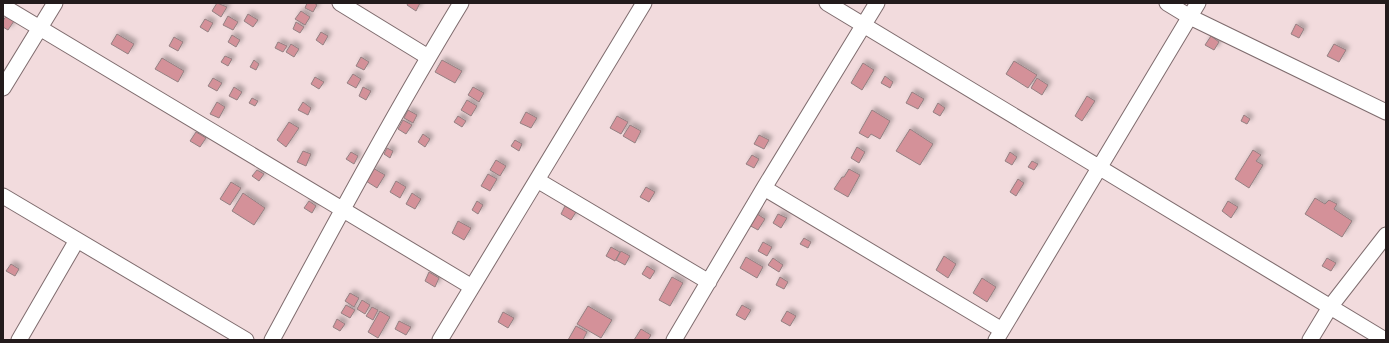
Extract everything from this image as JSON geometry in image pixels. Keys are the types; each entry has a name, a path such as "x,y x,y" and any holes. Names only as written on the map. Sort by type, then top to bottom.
{"street":[{"path":"3,88 55,3"},
{"path":"340,3 428,57"},
{"path":"272,340 428,57 461,3"},
{"path":"440,340 644,3"},
{"path":"827,3 1385,340"},
{"path":"674,340 764,188 877,3"},
{"path":"1167,3 1190,17 1386,112"},
{"path":"764,188 999,335 1198,3"},
{"path":"3,6 472,287"},
{"path":"537,180 709,282"},
{"path":"3,196 246,340"},
{"path":"1310,340 1330,307 1386,234"},
{"path":"19,340 77,240"}],"building":[{"path":"217,3 227,7 221,17 212,11"},
{"path":"307,3 314,3 317,5 313,12 305,8"},
{"path":"408,3 420,3 416,11 407,5"},
{"path":"301,11 310,17 305,25 295,19"},
{"path":"248,14 258,20 253,27 244,21"},
{"path":"6,16 14,21 8,30 3,27 3,21"},
{"path":"228,16 238,22 233,30 223,25"},
{"path":"205,19 213,23 208,32 200,27"},
{"path":"296,22 304,27 300,33 293,29"},
{"path":"1296,24 1304,29 1299,38 1291,34"},
{"path":"321,32 328,36 323,45 316,40"},
{"path":"117,34 134,44 128,54 111,44"},
{"path":"232,35 240,40 236,47 228,42"},
{"path":"1211,36 1219,42 1214,50 1205,45"},
{"path":"174,37 183,42 178,51 169,46"},
{"path":"278,42 287,46 283,52 275,48"},
{"path":"291,44 299,49 294,57 286,52"},
{"path":"1334,44 1346,50 1339,62 1327,56"},
{"path":"225,56 232,59 228,66 221,62"},
{"path":"361,57 369,62 364,70 356,66"},
{"path":"162,58 184,71 178,82 155,69"},
{"path":"254,60 259,64 256,70 250,67"},
{"path":"442,60 462,71 455,83 435,72"},
{"path":"1014,61 1037,75 1028,88 1006,74"},
{"path":"863,63 874,70 862,90 851,83"},
{"path":"353,74 361,79 356,88 347,83"},
{"path":"885,76 893,82 890,88 881,83"},
{"path":"315,77 324,82 319,89 311,84"},
{"path":"213,78 222,83 217,91 208,86"},
{"path":"1037,78 1048,85 1042,95 1031,88"},
{"path":"234,87 242,92 237,100 229,96"},
{"path":"363,87 371,91 366,100 359,96"},
{"path":"473,87 484,93 479,102 468,95"},
{"path":"912,92 924,99 918,109 906,103"},
{"path":"1087,96 1095,101 1082,121 1075,116"},
{"path":"252,98 258,101 255,106 249,103"},
{"path":"467,100 477,106 471,116 461,110"},
{"path":"217,102 225,107 219,118 210,114"},
{"path":"303,102 311,108 308,115 298,110"},
{"path":"938,103 945,108 940,116 933,112"},
{"path":"408,110 417,115 413,123 404,118"},
{"path":"872,110 890,121 880,139 871,134 868,138 859,133"},
{"path":"526,112 537,118 531,128 520,123"},
{"path":"1244,115 1250,119 1247,124 1241,121"},
{"path":"458,116 466,121 462,127 454,122"},
{"path":"617,116 628,122 621,134 610,128"},
{"path":"403,120 412,125 406,134 398,129"},
{"path":"289,122 299,128 286,147 277,140"},
{"path":"630,125 641,131 635,143 623,136"},
{"path":"910,129 933,144 920,165 896,151"},
{"path":"196,132 206,138 200,147 190,141"},
{"path":"423,134 430,139 425,147 418,142"},
{"path":"759,135 769,140 764,149 754,144"},
{"path":"515,140 522,144 519,151 511,146"},
{"path":"857,147 865,152 859,163 851,158"},
{"path":"387,148 393,151 390,158 384,154"},
{"path":"1253,150 1261,155 1256,161 1263,165 1249,188 1235,179"},
{"path":"303,151 311,154 306,166 297,162"},
{"path":"351,152 358,156 354,164 346,159"},
{"path":"1010,152 1017,157 1012,165 1005,161"},
{"path":"752,155 759,159 754,168 746,164"},
{"path":"496,160 506,166 500,176 490,170"},
{"path":"1032,161 1038,164 1034,170 1028,167"},
{"path":"373,168 385,175 377,188 366,181"},
{"path":"849,169 860,175 848,197 834,189"},
{"path":"257,170 264,174 259,181 252,176"},
{"path":"488,174 497,179 490,191 481,186"},
{"path":"1018,179 1024,183 1016,196 1010,192"},
{"path":"396,181 406,187 400,198 390,192"},
{"path":"231,182 241,188 230,205 220,199"},
{"path":"646,187 655,192 649,202 640,197"},
{"path":"243,193 265,208 254,225 232,211"},
{"path":"412,193 421,199 415,209 406,204"},
{"path":"1315,198 1325,204 1329,200 1337,204 1334,209 1352,221 1342,237 1305,214"},
{"path":"309,201 316,206 312,213 304,208"},
{"path":"477,201 483,205 478,214 472,210"},
{"path":"1228,201 1238,207 1231,218 1222,211"},
{"path":"565,206 576,212 571,220 561,214"},
{"path":"754,212 765,219 758,230 747,224"},
{"path":"778,214 787,218 781,228 773,223"},
{"path":"458,221 471,228 464,240 452,233"},
{"path":"804,238 811,242 808,248 800,244"},
{"path":"763,242 772,247 767,256 758,251"},
{"path":"611,247 620,252 615,261 606,256"},
{"path":"621,251 630,256 625,265 616,260"},
{"path":"944,256 956,264 948,278 936,270"},
{"path":"746,257 763,267 757,278 740,268"},
{"path":"773,258 783,265 779,272 768,265"},
{"path":"1327,258 1336,263 1331,271 1322,266"},
{"path":"11,264 19,269 15,276 6,271"},
{"path":"647,266 655,271 650,279 642,274"},
{"path":"429,272 439,278 435,287 425,281"},
{"path":"672,277 683,283 670,306 659,300"},
{"path":"780,277 788,282 784,289 776,285"},
{"path":"982,278 996,287 987,302 973,293"},
{"path":"350,293 359,298 354,307 345,301"},
{"path":"362,300 370,305 365,314 357,309"},
{"path":"346,305 355,310 350,318 341,313"},
{"path":"742,305 751,310 745,320 736,315"},
{"path":"588,306 612,320 601,338 577,324"},
{"path":"372,307 378,310 373,320 366,316"},
{"path":"380,311 390,317 378,338 368,332"},
{"path":"787,311 796,316 790,326 781,321"},
{"path":"503,312 514,318 508,328 498,322"},
{"path":"337,319 345,324 340,331 333,327"},
{"path":"399,321 411,327 406,335 395,329"},
{"path":"576,326 587,332 583,340 568,340"},
{"path":"641,329 651,335 648,340 634,340"}]}
